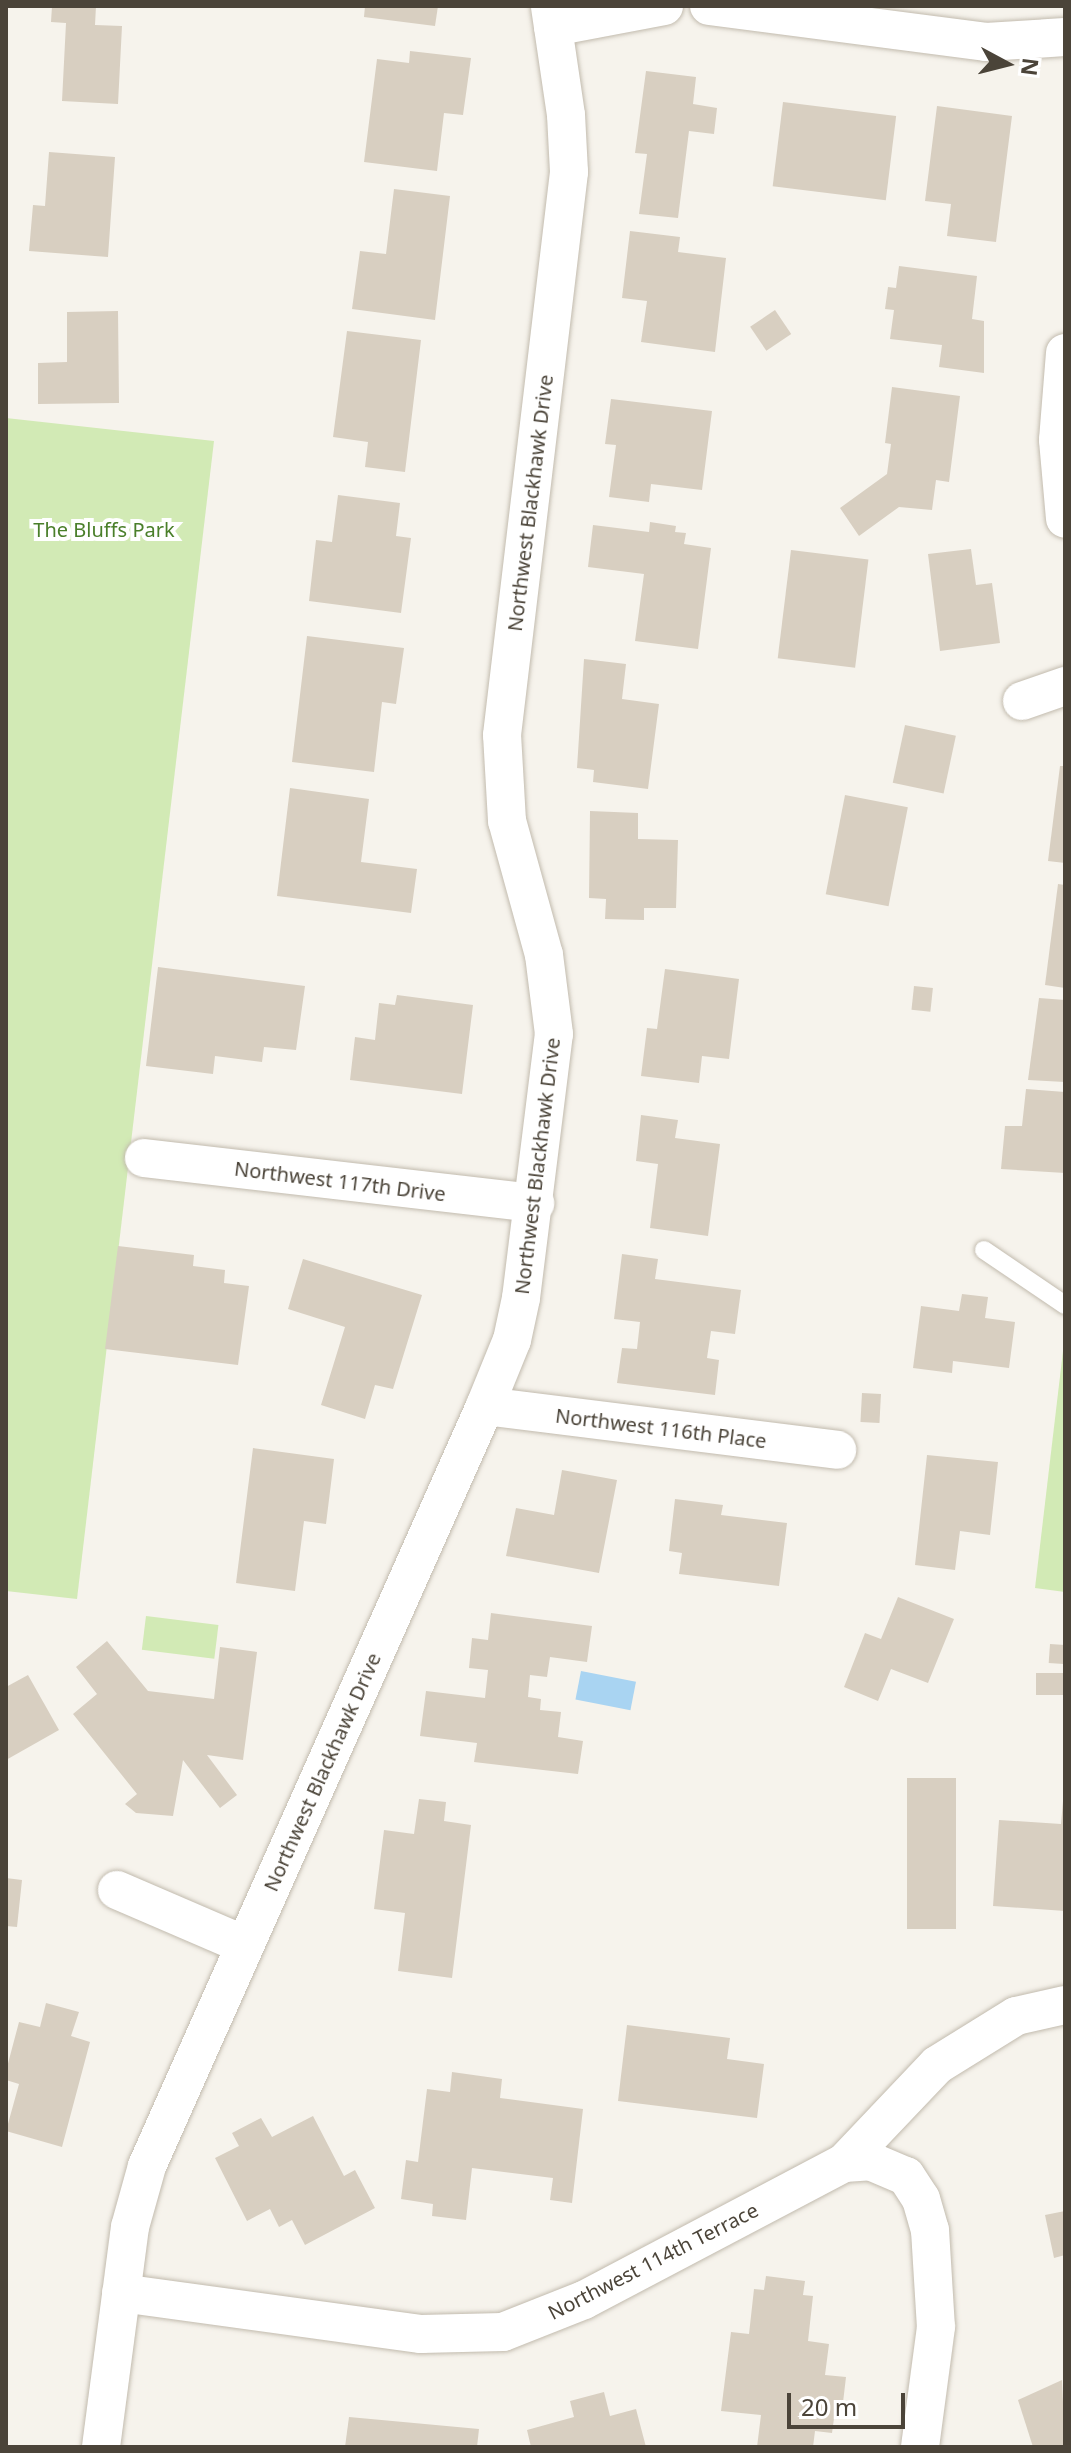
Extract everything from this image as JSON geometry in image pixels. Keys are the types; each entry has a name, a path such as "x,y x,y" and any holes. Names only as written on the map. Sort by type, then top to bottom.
{"street":[{"path":"552,16 664,6"},
{"path":"709,6 986,42 1065,37"},
{"name":"Northwest Blackhawk Drive","path":"101,2447 121,2293 147,2166 512,1340 535,1203 554,1034 552,995 507,821 502,735 569,172 552,16"},
{"path":"1065,353 1058,440 1065,519"},
{"path":"1022,701 1065,686"},
{"name":"Northwest 117th Drive","path":"144,1158 535,1203"},
{"name":"Northwest 116th Place","path":"485,1406 837,1450"},
{"path":"117,1890 245,1945"},
{"name":"Northwest 114th Terrace","path":"121,2293 421,2334 503,2332 584,2300 844,2163 937,2065 1016,2016 1065,2005"},
{"path":"844,2163 880,2163 906,2176 921,2199 935,2273 936,2327 920,2447"}],"lane":[{"path":"984,1250 1065,1305"}],"green space":[{"name":"The Bluffs Park","path":"6,418 214,441 77,1599 6,1591"},
{"path":"1065,1334 1065,1592 1035,1588"},
{"path":"146,1616 218,1625 214,1659 142,1650"}],"water":[{"path":"581,1671 636,1682 630,1710 575,1699"}],"building":[{"path":"52,6 96,6 95,25 122,26 118,104 62,101 66,23 51,22"},
{"path":"365,6 438,6 435,26 364,17"},
{"path":"410,51 471,58 463,115 444,113 437,171 364,162 377,59 409,63"},
{"path":"646,71 696,77 693,104 717,108 714,134 689,131 678,218 639,214 647,154 635,153"},
{"path":"783,102 896,116 886,200 773,186"},
{"path":"937,106 1012,116 996,242 947,236 951,204 925,201"},
{"path":"49,152 115,157 108,257 29,251 33,205 45,206"},
{"path":"394,189 450,196 435,320 352,309 360,251 386,254"},
{"path":"630,231 680,237 678,252 726,258 715,352 641,342 647,301 622,298"},
{"path":"899,266 977,276 972,319 984,321 984,373 939,367 942,345 890,339 894,310 885,309 888,287 896,288"},
{"path":"775,310 791,334 766,351 750,327"},
{"path":"118,311 119,403 38,404 38,363 67,362 67,312"},
{"path":"347,331 421,340 405,472 365,467 368,442 333,437"},
{"path":"892,387 960,396 949,482 936,480 932,510 899,507 859,536 840,508 887,474 891,444 885,443"},
{"path":"611,399 712,411 702,490 651,484 649,502 609,497 616,445 605,444"},
{"path":"338,495 400,503 396,536 411,538 401,613 309,601 316,540 332,542"},
{"path":"650,522 676,526 675,532 686,533 684,544 711,548 698,649 635,641 644,574 588,567 593,525 649,532"},
{"path":"971,549 976,585 992,583 1000,643 940,651 928,554"},
{"path":"791,550 868,560 855,668 778,658"},
{"path":"307,636 404,648 396,704 382,702 374,772 292,762"},
{"path":"584,659 626,664 622,699 659,704 648,789 593,782 594,770 577,768"},
{"path":"905,725 956,736 944,794 893,783"},
{"path":"1060,766 1065,766 1065,863 1048,861"},
{"path":"290,788 369,799 361,862 417,869 411,913 277,896"},
{"path":"845,795 908,807 889,906 826,894"},
{"path":"590,811 638,813 638,839 678,840 676,908 644,908 644,920 605,919 606,899 589,898"},
{"path":"1058,884 1065,885 1065,988 1045,985"},
{"path":"158,967 305,986 296,1050 264,1047 262,1062 215,1056 213,1074 146,1066"},
{"path":"665,969 739,979 729,1059 702,1056 699,1083 641,1076 647,1028 657,1029"},
{"path":"914,986 933,988 930,1012 911,1010"},
{"path":"397,995 473,1005 462,1094 350,1080 355,1037 375,1040 379,1003 395,1005"},
{"path":"1039,998 1065,1000 1065,1082 1028,1080"},
{"path":"1026,1089 1065,1092 1065,1173 1001,1169 1005,1126 1022,1126"},
{"path":"641,1115 678,1120 675,1138 720,1144 708,1236 650,1228 658,1164 636,1161"},
{"path":"118,1246 194,1255 193,1266 225,1270 224,1283 249,1286 238,1365 105,1349"},
{"path":"622,1254 658,1259 655,1279 741,1290 735,1334 711,1331 707,1358 719,1360 715,1395 617,1383 622,1348 637,1349 640,1322 614,1319"},
{"path":"303,1259 422,1295 393,1389 375,1385 365,1419 321,1405 345,1327 288,1309"},
{"path":"962,1294 988,1297 985,1318 1015,1322 1009,1368 953,1361 952,1373 913,1368 921,1306 959,1311"},
{"path":"862,1393 881,1394 879,1423 860,1422"},
{"path":"253,1448 334,1459 326,1524 304,1521 295,1591 236,1583"},
{"path":"927,1455 998,1462 990,1535 960,1531 955,1570 915,1565"},
{"path":"562,1470 617,1480 599,1573 506,1556 516,1508 554,1515"},
{"path":"675,1499 723,1505 721,1515 787,1523 779,1586 679,1574 682,1553 669,1551"},
{"path":"898,1597 954,1619 928,1683 891,1669 878,1701 844,1687 865,1633 881,1639"},
{"path":"491,1613 592,1626 587,1662 550,1657 547,1677 530,1675 528,1697 541,1699 540,1710 561,1712 558,1737 583,1741 578,1774 474,1762 477,1743 420,1736 426,1691 485,1698 488,1670 469,1668 472,1638 488,1640"},
{"path":"107,1641 148,1691 214,1699 220,1647 257,1652 243,1760 207,1755 237,1795 220,1808 183,1760 173,1816 136,1813 125,1804 137,1794 73,1714 97,1694 76,1667"},
{"path":"1050,1644 1065,1645 1064,1664 1049,1663"},
{"path":"1036,1673 1065,1673 1065,1695 1036,1695"},
{"path":"28,1675 59,1730 6,1760 6,1687"},
{"path":"907,1778 956,1778 956,1929 907,1929"},
{"path":"419,1799 446,1802 444,1821 471,1825 452,1978 398,1971 405,1913 374,1909 384,1830 414,1834"},
{"path":"1063,1801 1065,1911 993,1906 999,1820 1061,1824"},
{"path":"6,1878 22,1880 17,1927 6,1926"},
{"path":"46,2003 79,2012 71,2036 90,2042 62,2147 6,2131 19,2084 6,2080 6,2071 19,2022 40,2027"},
{"path":"627,2025 730,2038 727,2059 764,2064 757,2118 618,2101"},
{"path":"452,2072 502,2079 500,2098 583,2109 572,2203 550,2200 553,2178 472,2168 466,2220 432,2216 433,2204 401,2199 406,2160 418,2162 427,2089 450,2092"},
{"path":"313,2116 344,2176 355,2170 375,2208 305,2245 292,2220 279,2227 270,2209 247,2221 215,2158 239,2146 232,2133 261,2118 272,2137"},
{"path":"1065,2211 1065,2255 1054,2258 1045,2215"},
{"path":"766,2276 805,2281 803,2295 813,2296 808,2341 829,2344 825,2375 846,2377 842,2411 835,2411 832,2433 815,2431 813,2447 757,2447 761,2415 721,2411 731,2332 749,2334 754,2289 764,2290"},
{"path":"1062,2380 1065,2447 1033,2447 1018,2400"},
{"path":"604,2392 610,2416 636,2409 646,2447 531,2447 527,2430 574,2417 570,2401"},
{"path":"349,2417 479,2429 477,2447 345,2447"}]}
